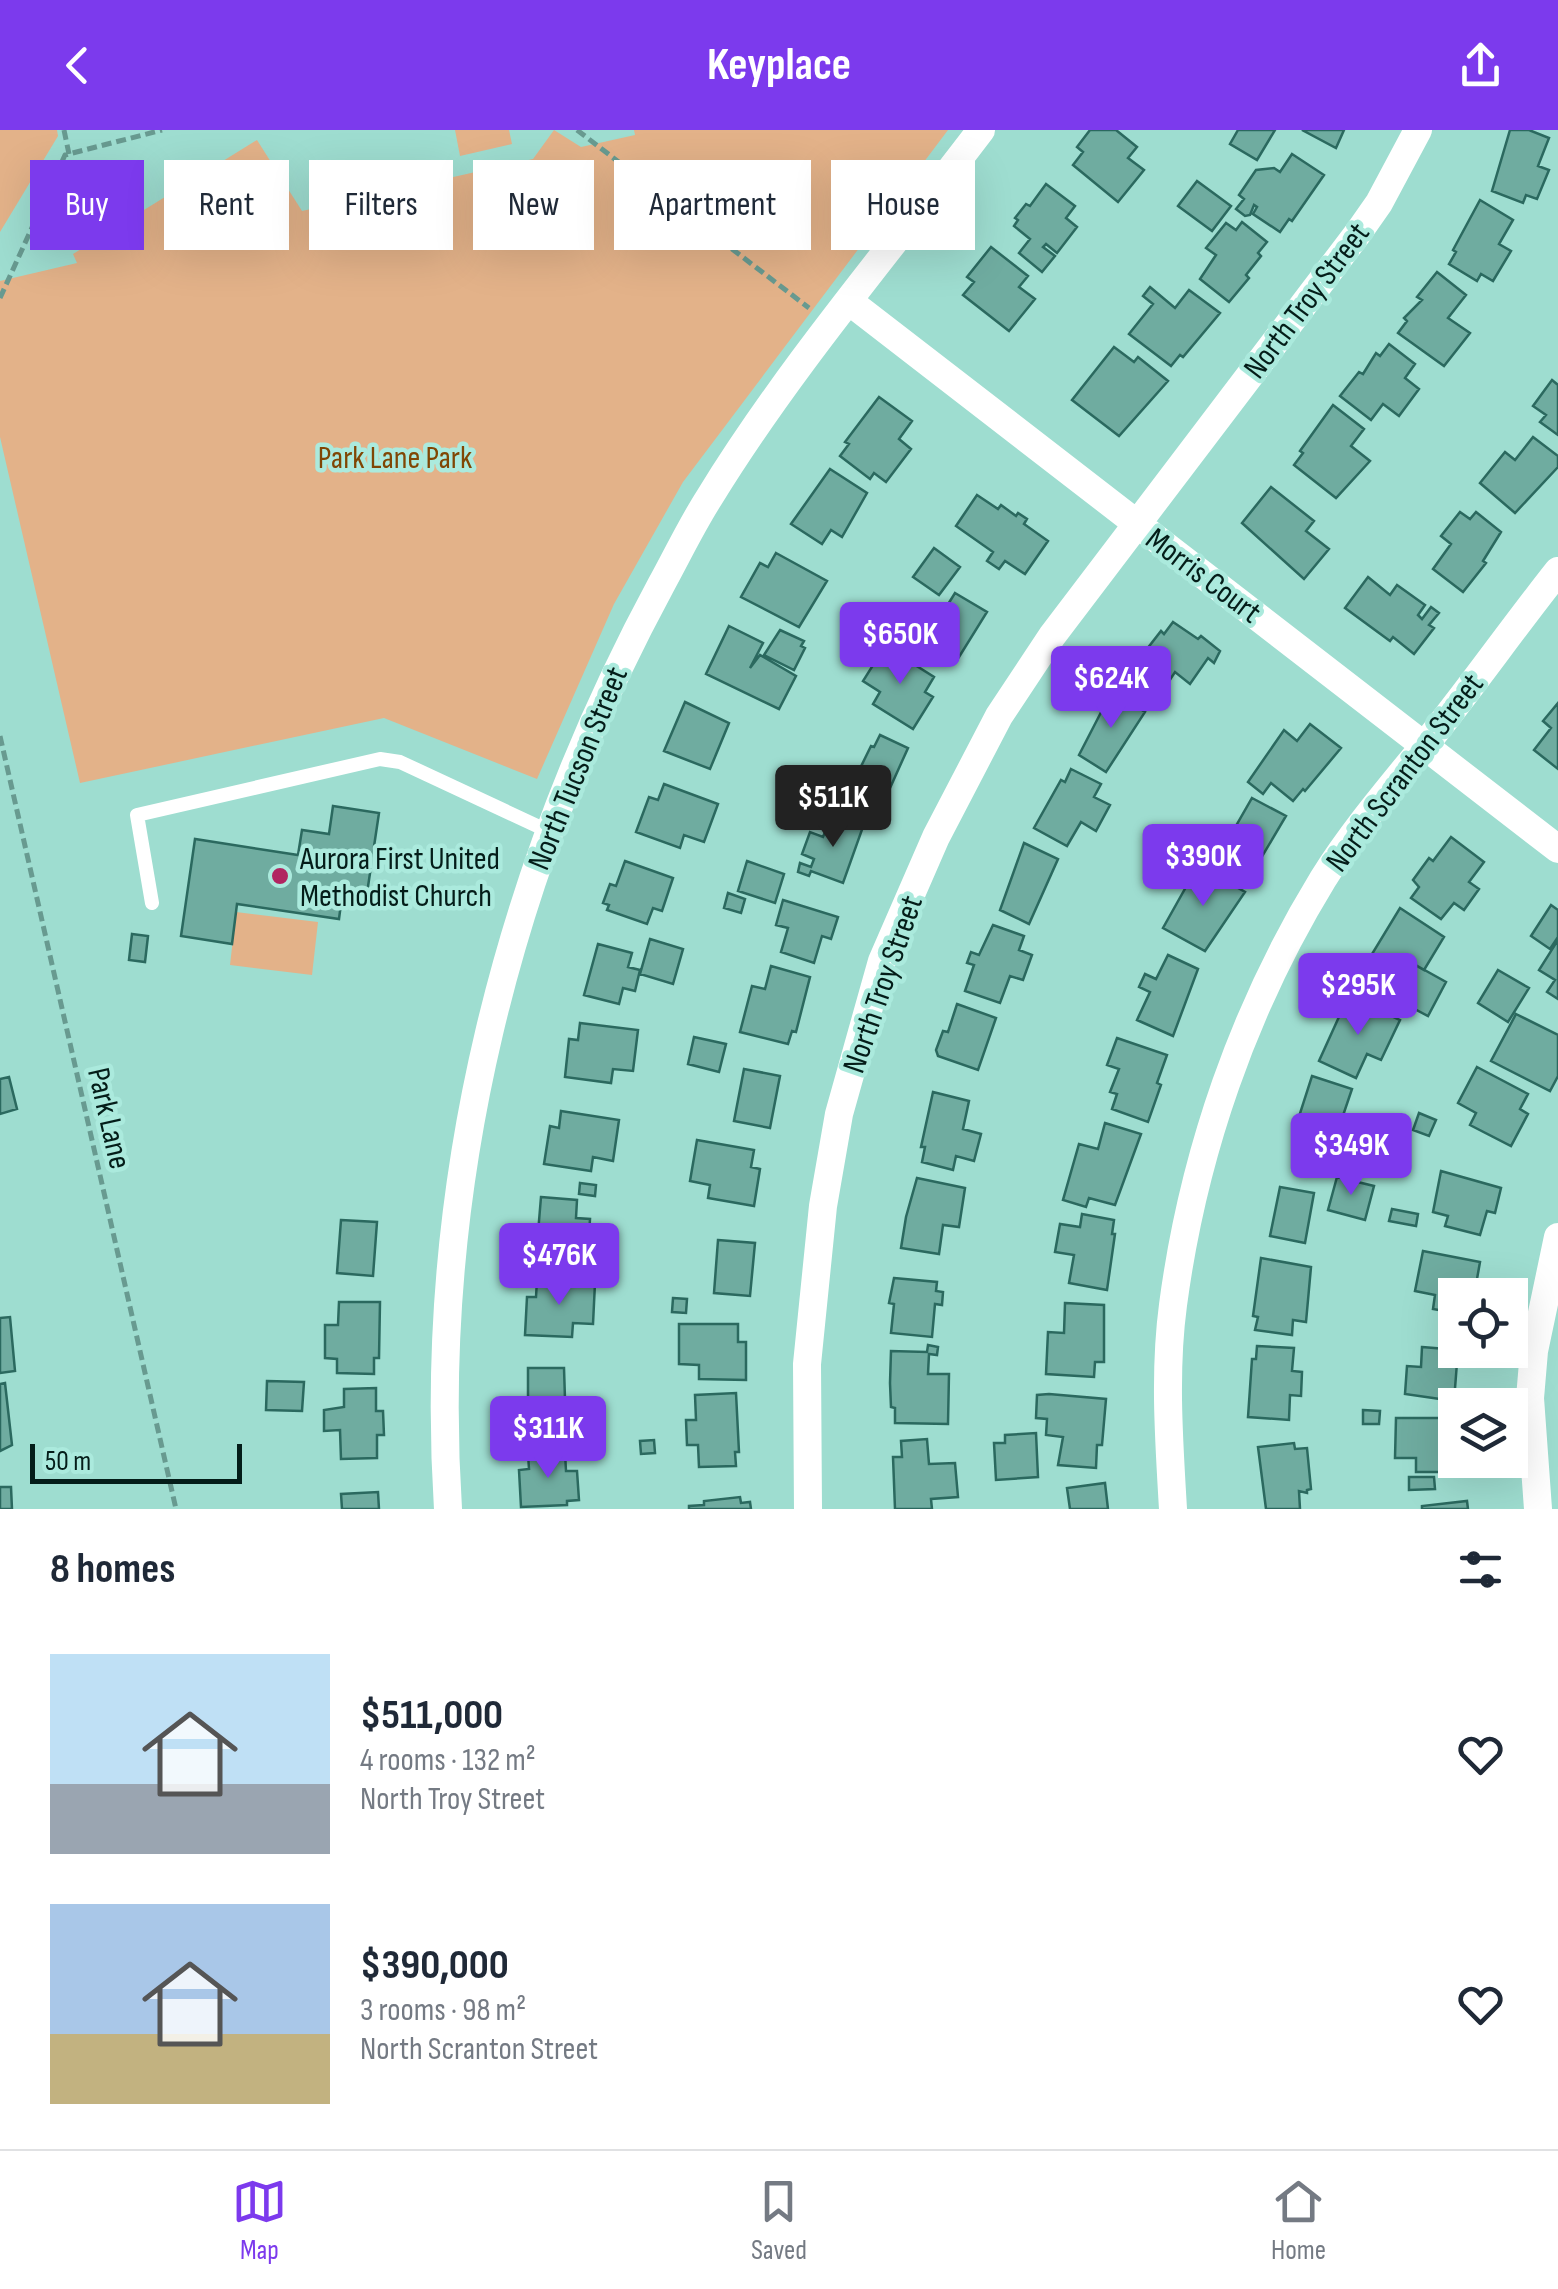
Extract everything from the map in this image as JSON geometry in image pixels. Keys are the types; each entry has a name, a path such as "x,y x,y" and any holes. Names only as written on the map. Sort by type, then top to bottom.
{"street":[{"name":"North Tucson Street","path":"448,1509 444,1444 447,1324 468,1129 496,996 548,832 620,660 708,498 832,326 982,130"},
{"name":"North Troy Street","path":"808,1509 807,1364 823,1206 839,1114 882,962 936,837 999,716 1052,636 1379,203 1418,130"},
{"name":"Morris Court","path":"850,302 1558,849"},
{"name":"North Scranton Street","path":"1173,1509 1168,1428 1172,1306 1193,1190 1247,1028 1298,922 1353,834 1558,571"},
{"path":"1538,1509 1530,1398 1534,1351 1558,1237"}],"lane":[{"path":"152,904 137,815 380,759 400,762 548,832"}],"path":[{"path":"64,130 68,154"},
{"path":"0,298 65,155 162,130"},
{"path":"577,130 832,326"},
{"name":"Park Lane","path":"0,736 176,1509"}],"green space":[{"path":"0,130 57,130 58,136 44,160 30,160 30,182 0,232"},
{"path":"455,130 509,130 512,144 460,156"},
{"name":"Park Lane Park","path":"554,130 581,147 635,135 634,130 948,130 925,160 831,160 831,250 858,250 683,482 614,604 537,779 384,718 80,783 0,437 0,281 77,263 73,254 79,250 144,250 144,210 164,198 164,250 289,250 289,190 302,211 309,209 309,250 453,250 453,177 473,173 473,250 594,250 594,160 529,160"},
{"name":"Park Lane Park","path":"257,140 270,160 225,160"},
{"path":"236,912 318,922 312,975 230,965"}],"building":[{"path":"1090,130 1116,130 1137,147 1128,158 1144,170 1118,202 1073,165 1083,152 1077,147"},
{"path":"1238,130 1275,130 1257,160 1230,144"},
{"path":"1302,130 1344,130 1336,148"},
{"path":"1510,130 1529,130 1549,138 1538,166 1549,170 1537,199 1526,195 1523,203 1492,191"},
{"path":"1292,154 1324,175 1280,232 1253,214 1257,207 1254,205 1250,215 1236,209 1244,199 1239,195 1256,170 1274,168 1280,172"},
{"path":"1197,181 1231,206 1212,231 1178,206"},
{"path":"1046,184 1075,206 1066,218 1077,227 1057,253 1046,244 1043,247 1055,256 1042,272 1019,253 1030,239 1014,226 1018,220 1015,218"},
{"path":"1480,200 1513,220 1499,244 1511,251 1493,281 1481,274 1477,281 1449,264"},
{"path":"1242,222 1267,242 1246,275 1249,278 1229,302 1200,279 1216,255 1206,248 1226,223 1236,230"},
{"path":"991,247 1028,276 1019,287 1035,299 1009,331 963,295 974,282 967,277"},
{"path":"1437,272 1466,295 1448,318 1470,333 1444,366 1398,333 1407,321 1404,318 1422,300 1417,297"},
{"path":"1150,287 1175,308 1189,290 1220,313 1171,366 1129,334 1153,304 1143,296"},
{"path":"1389,344 1415,364 1405,378 1419,389 1399,416 1383,404 1371,420 1340,396 1359,372 1363,374 1376,353 1380,356"},
{"path":"1114,347 1134,362 1138,357 1168,381 1119,436 1072,400"},
{"path":"1552,380 1558,385 1558,435 1540,422 1546,415 1533,406"},
{"path":"879,397 912,421 899,439 911,449 886,482 874,473 870,479 840,456 849,444 845,442"},
{"path":"1333,405 1364,429 1351,446 1370,461 1336,498 1294,465"},
{"path":"1533,437 1558,456 1558,467 1515,513 1480,483 1505,452 1515,460"},
{"path":"830,469 867,493 842,537 831,530 822,544 791,524"},
{"path":"1271,487 1314,521 1306,531 1329,549 1304,579 1242,523"},
{"path":"977,495 998,509 1001,505 1016,516 1018,513 1027,519 1024,524 1048,541 1025,574 1005,561 999,569 987,561 993,552 956,526"},
{"path":"1460,512 1470,519 1476,512 1501,532 1483,561 1486,563 1463,592 1433,569 1451,544 1441,536"},
{"path":"934,548 960,567 939,595 913,577"},
{"path":"776,553 827,581 799,627 741,597 760,563 768,567"},
{"path":"1368,577 1390,595 1397,585 1425,605 1418,615 1422,619 1431,607 1439,613 1429,625 1434,628 1414,654 1345,608"},
{"path":"955,593 987,612 959,657 927,638"},
{"path":"1173,622 1220,651 1214,663 1208,658 1190,684 1175,672 1158,698 1126,676 1161,631 1164,634"},
{"path":"729,626 763,643 750,668 760,655 796,676 779,709 706,674"},
{"path":"780,630 804,641 801,646 805,648 794,670 764,655"},
{"path":"885,646 934,677 925,692 933,697 913,729 873,704 880,692 863,681"},
{"path":"1112,691 1145,712 1106,772 1079,755"},
{"path":"685,702 729,723 710,769 664,751"},
{"path":"1558,703 1558,769 1534,750 1551,728 1543,721"},
{"path":"1310,724 1341,748 1305,791 1293,801 1271,783 1263,794 1248,782 1284,730 1297,741"},
{"path":"880,735 908,748 881,808 848,793"},
{"path":"1071,769 1101,784 1094,797 1110,805 1096,831 1081,822 1067,846 1034,828"},
{"path":"664,784 718,804 704,842 684,835 680,848 636,832 649,797 658,800"},
{"path":"1252,798 1286,816 1257,865 1254,863 1246,876 1217,859"},
{"name":"Aurora First United Methodist Church","path":"333,806 379,813 366,900 342,896 339,919 237,904 232,944 181,936 195,839 298,855 302,830 329,834"},
{"path":"847,817 864,824 843,883 811,871 809,876 798,872 800,863 811,867 814,859 802,854 810,832 823,837 829,822 843,827"},
{"path":"1451,837 1484,862 1469,882 1479,889 1464,910 1454,903 1441,919 1411,898 1419,887 1413,880"},
{"path":"1024,843 1058,859 1029,924 1000,910"},
{"path":"625,861 673,878 662,911 653,908 647,924 607,910 609,905 603,903 610,884 616,886"},
{"path":"747,861 784,874 775,903 738,891"},
{"path":"1195,871 1209,879 1212,873 1245,892 1205,951 1163,928"},
{"path":"728,893 745,899 741,913 724,908"},
{"path":"783,900 838,917 831,939 822,936 814,963 781,952 788,928 776,925"},
{"path":"1551,905 1558,910 1558,937 1550,949 1531,936"},
{"path":"1400,908 1444,937 1424,970 1410,962 1403,973 1372,954"},
{"path":"993,925 1024,936 1019,950 1032,955 1023,980 1010,976 1000,1003 965,991 974,965 967,963 971,952 979,955"},
{"path":"132,934 148,936 145,962 129,960"},
{"path":"650,939 683,949 673,984 640,974"},
{"path":"1558,940 1558,999 1547,992 1555,980 1539,970"},
{"path":"598,944 632,953 628,967 640,970 635,991 623,988 619,1004 584,995"},
{"path":"1168,955 1198,969 1173,1036 1137,1020 1150,992 1139,987 1145,974 1156,979"},
{"path":"1412,963 1446,982 1428,1016 1394,998"},
{"path":"771,966 810,977 796,1032 792,1031 788,1044 740,1032 752,986 765,989"},
{"path":"1498,970 1529,988 1508,1022 1478,1003"},
{"path":"1353,998 1400,1020 1381,1060 1367,1054 1356,1078 1319,1061 1343,1008 1347,1010"},
{"path":"957,1004 996,1018 978,1070 938,1056 936,1050 943,1031 948,1032"},
{"path":"1516,1014 1558,1035 1558,1076 1550,1091 1491,1061"},
{"path":"580,1023 638,1030 633,1071 613,1069 611,1083 565,1077 569,1039 578,1040"},
{"path":"694,1037 726,1044 719,1072 688,1064"},
{"path":"1117,1038 1167,1055 1148,1122 1112,1109 1117,1094 1110,1092 1119,1069 1107,1065"},
{"path":"1477,1067 1528,1094 1520,1109 1528,1114 1511,1146 1470,1125 1476,1113 1458,1103"},
{"path":"744,1069 780,1076 770,1128 734,1121"},
{"path":"1312,1076 1352,1089 1329,1157 1293,1146"},
{"path":"9,1077 17,1109 0,1114 0,1079"},
{"path":"933,1092 969,1101 963,1129 981,1134 974,1161 956,1156 953,1170 922,1162 925,1147 921,1147"},
{"path":"561,1111 619,1120 613,1161 593,1157 591,1171 544,1164 550,1126 559,1128"},
{"path":"1419,1113 1436,1120 1429,1136 1413,1130"},
{"path":"1105,1123 1141,1134 1115,1205 1089,1198 1086,1207 1063,1200 1079,1144 1098,1149"},
{"path":"697,1140 754,1150 751,1167 760,1169 754,1206 708,1198 710,1185 690,1181"},
{"path":"1441,1171 1501,1188 1495,1213 1487,1211 1480,1235 1445,1226 1448,1216 1433,1212"},
{"path":"1337,1177 1374,1186 1365,1220 1328,1210"},
{"path":"917,1178 965,1188 959,1227 943,1225 939,1254 901,1248"},
{"path":"580,1183 596,1185 595,1196 579,1194"},
{"path":"1280,1187 1314,1193 1305,1243 1270,1236"},
{"path":"541,1197 577,1200 576,1218 590,1219 588,1253 529,1248 530,1232 538,1233"},
{"path":"1392,1209 1418,1214 1416,1226 1389,1221"},
{"path":"1082,1214 1114,1220 1107,1290 1069,1283 1074,1255 1055,1252 1060,1224 1080,1227"},
{"path":"341,1220 377,1222 373,1276 337,1273"},
{"path":"718,1240 755,1243 750,1296 714,1293"},
{"path":"1423,1251 1480,1262 1477,1278 1438,1278 1438,1310 1433,1309 1435,1295 1415,1291"},
{"path":"1261,1258 1311,1267 1306,1322 1293,1320 1292,1335 1255,1330 1258,1317 1253,1316"},
{"path":"894,1278 937,1282 936,1291 943,1292 942,1305 935,1304 932,1337 891,1333 894,1304 889,1303"},
{"path":"537,1280 595,1283 593,1324 573,1323 572,1337 525,1335 527,1297 536,1297"},
{"path":"673,1298 687,1299 686,1313 672,1312"},
{"path":"339,1302 380,1302 379,1358 374,1358 374,1374 337,1373 337,1359 325,1358 325,1325 338,1325"},
{"path":"1065,1303 1104,1305 1104,1362 1095,1362 1094,1377 1046,1374 1048,1332 1064,1333"},
{"path":"10,1317 15,1371 0,1373 0,1318"},
{"path":"679,1324 738,1324 738,1342 746,1342 746,1380 699,1379 699,1365 679,1364"},
{"path":"928,1345 938,1347 937,1355 929,1354 928,1374 949,1374 948,1424 895,1423 895,1408 891,1407 891,1351 927,1352"},
{"path":"1257,1346 1294,1348 1292,1371 1302,1372 1301,1396 1290,1395 1289,1420 1248,1417 1252,1359 1256,1359"},
{"path":"1422,1347 1438,1348 1438,1368 1457,1368 1455,1388 1438,1388 1438,1399 1405,1394 1407,1366 1421,1367"},
{"path":"528,1368 564,1368 565,1399 575,1398 575,1420 528,1421"},
{"path":"267,1381 304,1382 302,1411 266,1410"},
{"path":"5,1383 12,1445 0,1451 0,1384"},
{"path":"376,1388 376,1411 383,1411 384,1435 377,1435 377,1458 341,1459 340,1430 324,1431 324,1410 344,1407 344,1389"},
{"path":"736,1393 736,1466 699,1467 698,1445 687,1445 686,1420 696,1420 695,1395"},
{"path":"1037,1395 1106,1399 1096,1468 1058,1465 1063,1437 1046,1435 1047,1419 1036,1418"},
{"path":"1363,1410 1380,1411 1379,1424 1363,1424"},
{"path":"1396,1418 1438,1418 1438,1472 1416,1472 1416,1458 1395,1458"},
{"path":"1036,1433 1038,1477 996,1480 994,1443 1005,1443 1005,1435"},
{"path":"927,1439 929,1464 955,1463 958,1497 931,1499 932,1509 895,1509 893,1457 902,1457 901,1441"},
{"path":"654,1440 655,1453 641,1454 640,1441"},
{"path":"1294,1443 1295,1449 1307,1448 1311,1489 1307,1493 1299,1491 1300,1509 1266,1509 1258,1447"},
{"path":"565,1452 566,1471 577,1471 579,1500 567,1501 567,1505 521,1507 519,1470 529,1469 528,1454"},
{"path":"1409,1477 1434,1477 1435,1489 1409,1490"},
{"path":"1105,1483 1108,1509 1070,1509 1067,1488"},
{"path":"0,1487 11,1487 12,1509 0,1509"},
{"path":"378,1492 379,1509 342,1509 341,1494"},
{"path":"740,1497 741,1503 750,1502 751,1509 689,1509 704,1505 704,1501"},
{"path":"1467,1501 1468,1509 1422,1509 1422,1506"}],"place":[{"name":"Aurora First United Methodist Church","path":"280,876"}]}
